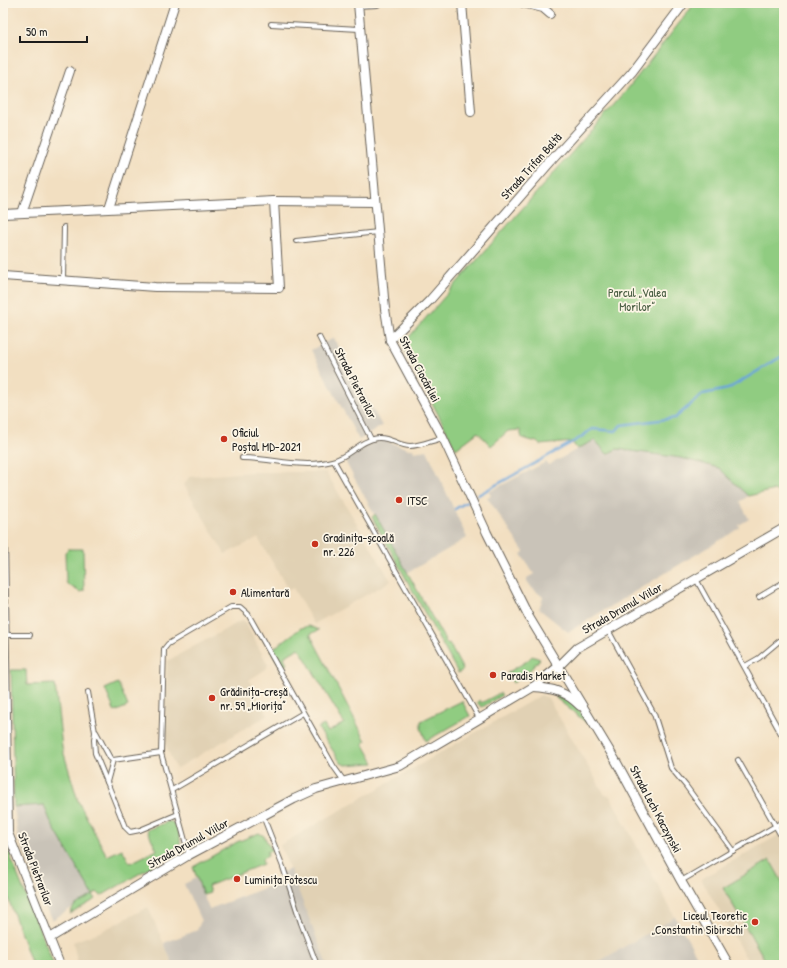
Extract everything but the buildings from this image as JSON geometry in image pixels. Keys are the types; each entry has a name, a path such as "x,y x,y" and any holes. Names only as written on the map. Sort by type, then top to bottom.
{"street":[{"path":"109,208 175,3"},
{"path":"358,3 377,3"},
{"name":"Strada Ciocârliei","path":"358,3 385,309 390,340 443,438 486,533 522,603 559,666"},
{"path":"462,3 471,112"},
{"path":"523,3 543,8 550,14"},
{"name":"Strada Trifan Baltă","path":"390,340 430,300 548,165 632,72 684,3"},
{"path":"22,213 70,71"},
{"path":"3,276 155,287 279,288 274,201"},
{"path":"3,214 274,201 375,202"},
{"name":"Strada Drumul Viilor","path":"50,938 189,855 316,789 400,766 533,687 559,666 575,650 784,528"},
{"name":"Strada Pietrarilor","path":"3,538 8,833 60,965"},
{"name":"Strada Lech Kaczynski","path":"559,666 617,762 681,881 729,965"},
{"path":"533,687 557,690 573,699 585,711"}],"lane":[{"path":"270,24 360,29"},
{"path":"63,280 64,227"},
{"path":"296,241 378,232"},
{"name":"Strada Pietrarilor","path":"319,337 371,439"},
{"path":"242,458 258,458 277,463 315,465 334,461 371,439 380,438 392,440 411,446 443,438"},
{"path":"334,461 480,719"},
{"path":"696,579 784,739"},
{"path":"759,597 784,582"},
{"path":"189,855 161,753 164,649 176,639 231,607 236,606 244,609 248,614 334,767 344,781"},
{"path":"4,629 30,635"},
{"path":"608,630 654,714 671,768 686,786 733,851"},
{"path":"745,666 759,658 784,637"},
{"path":"88,692 96,732 110,758 113,760"},
{"path":"172,790 303,713"},
{"path":"96,732 94,740 95,753 125,827 130,832 140,830 178,814"},
{"path":"113,760 161,753"},
{"path":"107,782 113,760"},
{"path":"738,760 784,841"},
{"path":"263,816 283,867 300,924 317,965"},
{"path":"681,881 784,821"}],"shaded area":[{"path":"334,338 382,426 359,440 311,350"},
{"path":"377,440 383,440 413,449 414,452 427,450 467,538 407,573 346,463 349,457"},
{"path":"595,440 607,454 617,449 681,458 719,468 748,496 740,502 749,519 739,525 740,528 568,632 539,609 543,597 532,588 527,581 527,578 534,574 521,554 524,552 487,497 491,496 489,492 546,462 548,465"},
{"name":"Gradinița-școală nr. 226","path":"252,472 326,472 391,581 314,624 293,588 289,590 258,538 225,554 184,485 189,477"},
{"name":"Grădinița-creșă nr. 59 „Miorița”","path":"241,621 245,622 268,665 266,669 249,680 268,715 176,769 164,741 167,661"},
{"path":"541,695 548,698 605,795 610,796 675,917 593,965 327,965 280,845"},
{"path":"44,805 52,825 93,895 52,920 43,903 18,836 14,807"},
{"name":"Liceul Teoretic „Constantin Sibirschi“","path":"784,832 784,965 750,965 701,879"},
{"path":"290,869 327,965 173,965 164,943 197,930 201,921 184,884 196,878 209,909 283,881 280,873"},
{"path":"148,907 173,965 78,965 73,942 102,931"},
{"path":"675,917 702,965 593,965"}],"green space":[{"name":"Parcul „Valea Morilor”","path":"695,3 784,3 784,491 779,494 775,490 748,496 719,468 681,458 617,449 607,454 595,440 577,449 572,442 540,445 537,442 522,438 520,430 508,431 491,446 478,432 456,449 404,349 409,337 626,91"},
{"path":"375,514 447,644 449,643 463,670 458,673 372,517"},
{"path":"68,549 83,549 84,591 80,592 67,584 65,552"},
{"path":"309,626 319,630 310,634 366,741 363,743 374,763 346,765 341,763 318,728 324,725 328,732 344,723 299,648 284,657 287,664 281,667 272,651 301,628"},
{"path":"532,656 540,659 530,670 513,683 507,673 527,661"},
{"path":"11,670 26,670 27,685 55,684 62,747 78,801 107,856 122,849 130,863 157,850 147,830 170,821 177,826 180,838 179,847 173,854 101,896 97,892 93,895 52,825 44,805 14,807"},
{"path":"118,683 128,706 115,712 105,689"},
{"path":"500,693 502,695 484,706 481,707 477,702 480,700 481,703"},
{"path":"558,694 575,706 588,722 587,723 556,698"},
{"path":"462,701 470,716 426,741 421,728 421,721"},
{"path":"3,830 12,861 54,965 32,965 3,884"},
{"path":"259,833 264,836 272,851 267,852 268,856 262,859 263,864 208,886 210,893 203,895 193,867 237,842"},
{"path":"770,860 784,885 784,965 768,965 723,888"},
{"path":"93,895 96,899 70,914 74,906"}],"waterway":[{"path":"478,495 580,438 592,429 616,431 621,425 675,418 703,394 728,389 784,355"},
{"path":"455,509 470,500"}],"place":[{"name":"Oficiul Poștal MD-2021","path":"224,439"},
{"name":"ITSC","path":"399,500"},
{"name":"Gradinița-școală nr. 226","path":"315,544"},
{"name":"Alimentară","path":"233,592"},
{"name":"Paradis Market","path":"493,675"},
{"name":"Grădinița-creșă nr. 59 „Miorița”","path":"212,698"},
{"name":"Luminița Fotescu","path":"237,879"},
{"name":"Liceul Teoretic „Constantin Sibirschi“","path":"755,922"}]}
